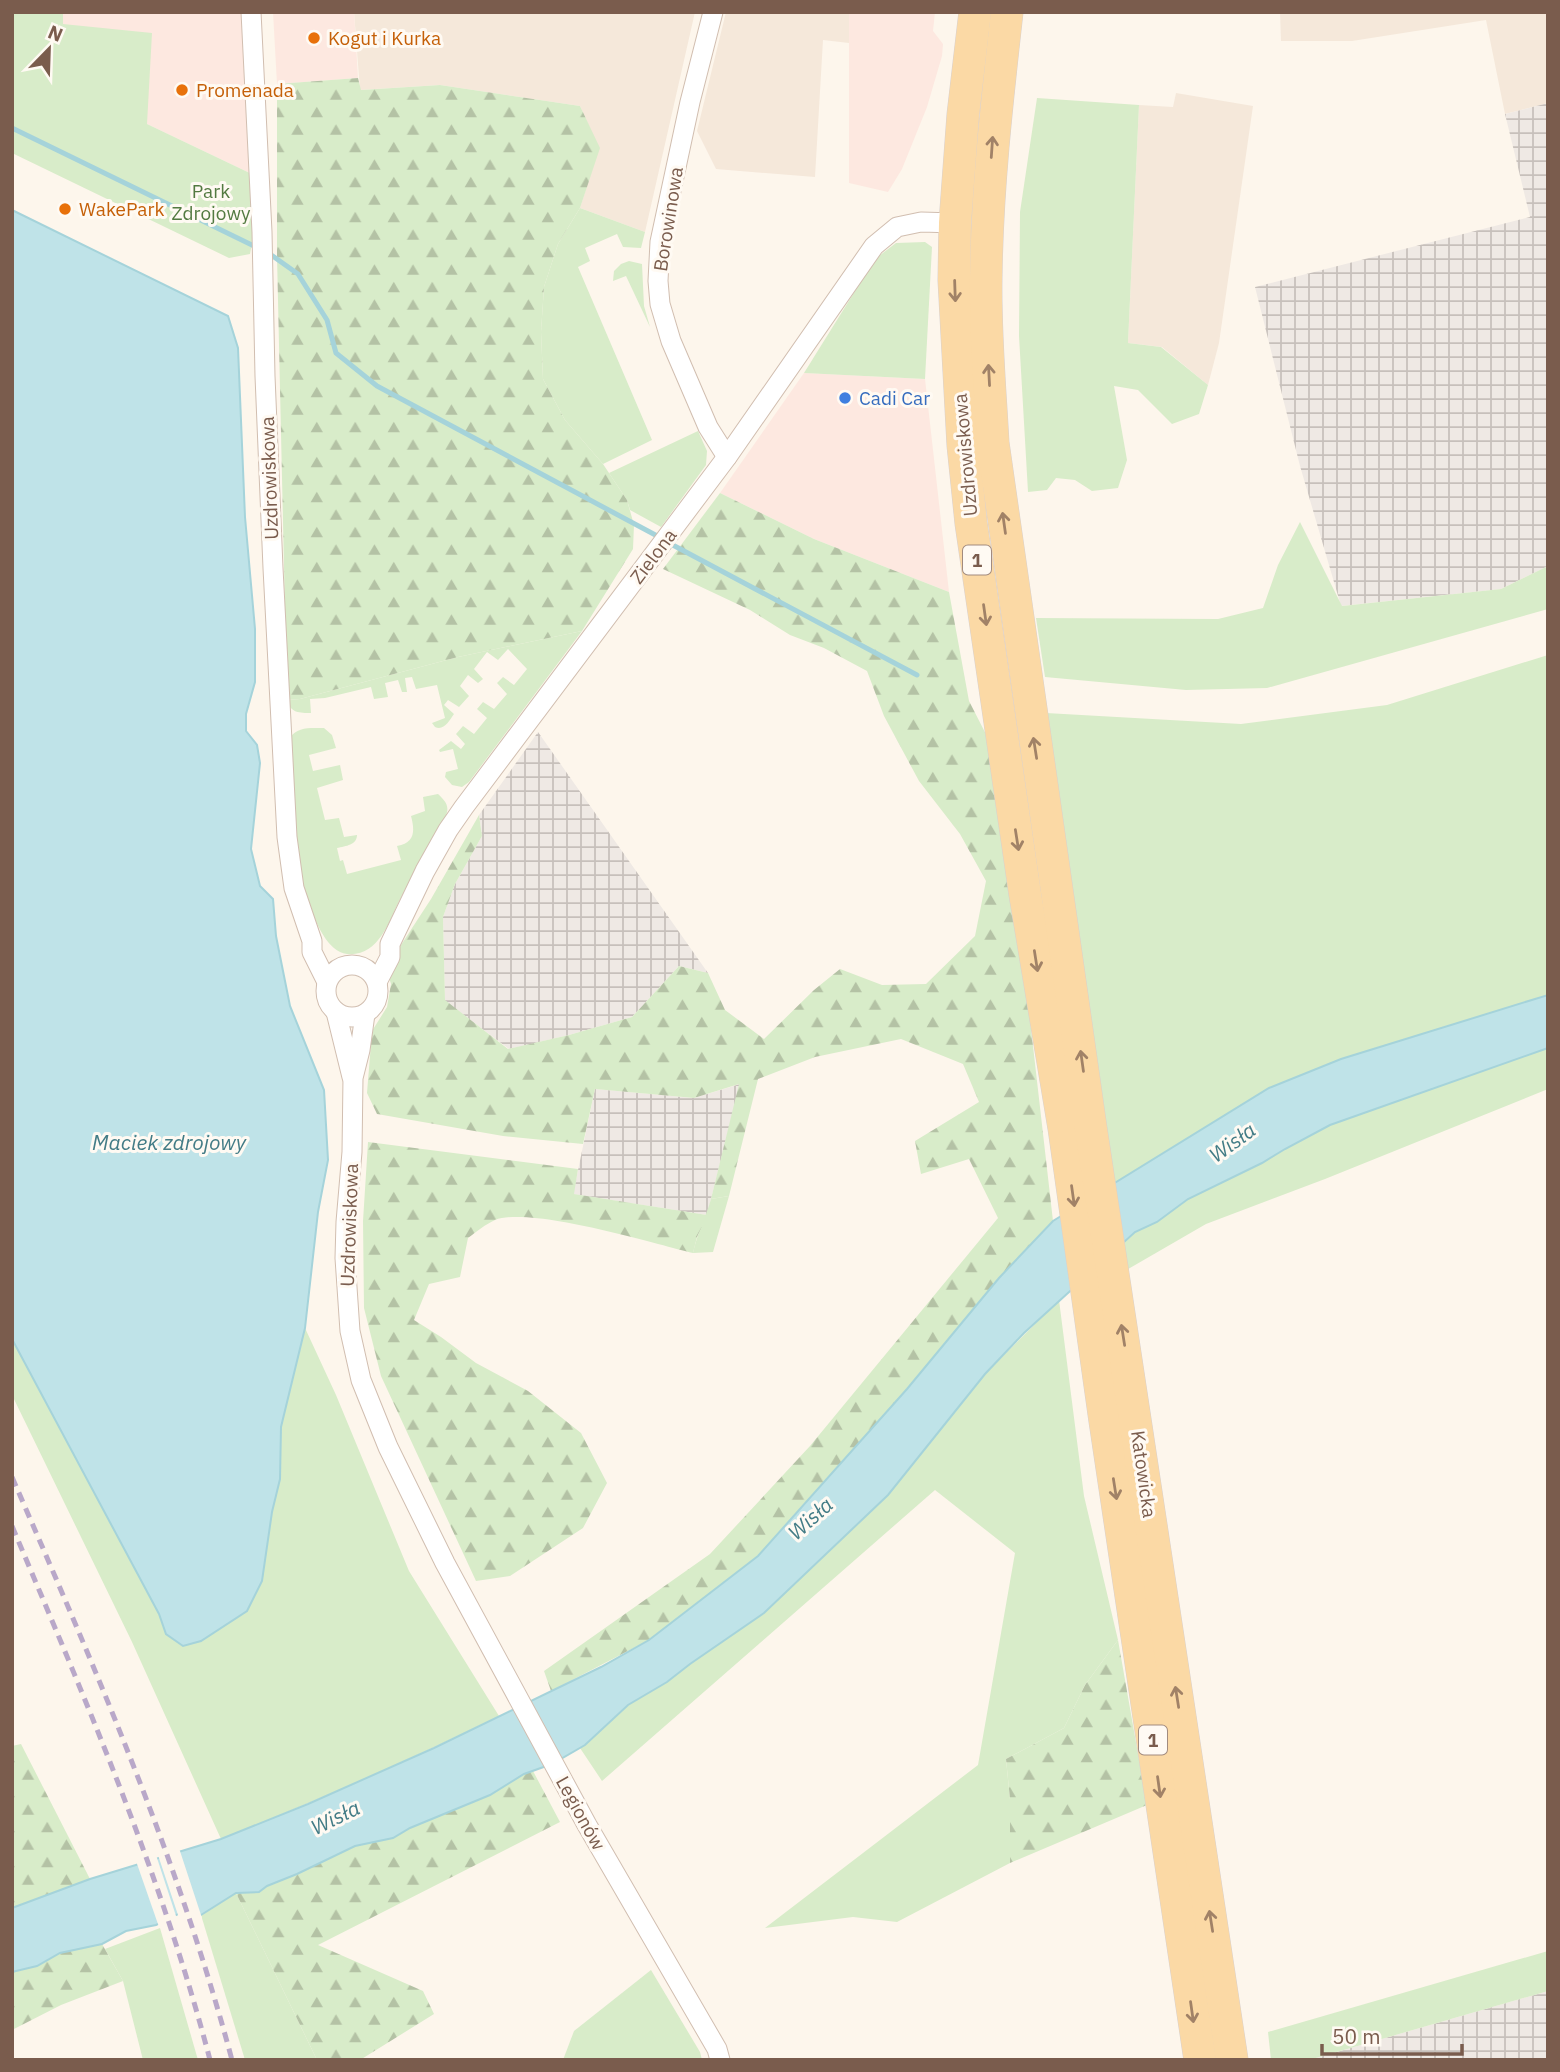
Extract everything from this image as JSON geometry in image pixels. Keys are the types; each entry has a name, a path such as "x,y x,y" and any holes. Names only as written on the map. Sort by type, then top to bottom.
{"main road":[{"name":"Uzdrowiskowa","path":"975,12 963,115 955,223 956,322 963,445 971,523 1025,894"},
{"name":"Uzdrowiskowa","path":"1007,12 992,141 987,224 987,325 993,443 1056,888"},
{"name":"Katowicka","path":"1056,888 1104,1421 1200,2060"},
{"name":"Katowicka","path":"1025,894 1078,1129 1133,1402 1232,2060"}],"street":[{"name":"Uzdrowiskowa","path":"251,12 262,232 273,568 287,837 294,888 312,941 312,952 327,982"},
{"name":"Borowinowa","path":"713,12 664,221 658,281 660,304 671,341 708,427 727,457"},
{"name":"Zielona","path":"377,982 390,957 390,944 448,830 502,754 727,457 874,246 897,227 921,222 955,223"},
{"path":"312,941 350,966 367,969 377,982 377,998 372,1009 354,1018 336,1012 330,1005 326,996 327,982 332,973 350,966 390,944"},
{"name":"Uzdrowiskowa","path":"336,1012 353,1078"},
{"name":"Uzdrowiskowa","path":"365,1014 353,1078 353,1131 346,1222 345,1258 351,1331 361,1380 388,1447 445,1563"},
{"name":"Legionów","path":"445,1563 587,1825 719,2054"}],"shaded area":[{"path":"63,12 245,12 256,176 147,124 63,24"},
{"path":"273,12 354,12 358,78 277,84"},
{"path":"354,12 695,12 645,232 580,208 599,148 580,106 440,85 360,90"},
{"path":"726,12 849,12 849,43 823,40 815,177 716,169 697,131"},
{"path":"849,12 935,12 933,31 943,44 927,107 902,169 888,192 849,183"},
{"path":"1280,12 1548,12 1548,103 1505,114 1486,20 1352,41 1281,41"},
{"path":"1176,93 1253,106 1219,343 1208,385 1162,347 1128,343 1139,105 1173,107"},
{"path":"1548,103 1548,566 1501,589 1341,606 1300,466 1255,287 1530,217 1505,114"},
{"path":"804,373 925,379 949,592 814,539 720,493"},
{"path":"538,732 708,973 679,966 632,1017 509,1049 445,1001 443,917 455,884 482,836 479,815"},
{"path":"740,1084 707,1215 573,1194 595,1089 694,1098"},
{"path":"1548,1991 1548,2060 1309,2060"}],"green space":[{"name":"Park Zdrojowy","path":"12,12 63,12 63,24 152,33 147,124 256,176 256,222 250,254 229,258 12,153"},
{"path":"358,78 361,90 440,85 580,106 600,148 580,208 558,244 544,287 541,332 543,379 565,420 603,464 627,500 634,525 633,549 582,631 458,657 300,699 287,700 277,256 277,84"},
{"path":"1037,98 1139,105 1128,343 1161,347 1208,385 1199,414 1172,424 1138,390 1114,386 1127,460 1118,488 1092,491 1075,480 1056,478 1047,490 1028,492 1019,336 1020,212"},
{"path":"580,208 645,232 641,248 623,247 617,234 585,248 590,261 578,267 652,440 603,464 565,420 543,379 541,332 544,287 558,244"},
{"path":"925,242 932,247 925,379 804,373 875,259 896,243"},
{"path":"629,261 642,264 644,306 650,327 626,276 613,281 614,271"},
{"path":"698,431 707,451 706,465 661,527 630,510 627,500 609,473"},
{"path":"720,493 814,539 949,592 969,701 992,746 1017,906 1053,1221 999,1278 907,1389 758,1556 649,1640 551,1691 544,1671 710,1554 810,1446 998,1218 969,1159 921,1174 915,1141 979,1102 963,1064 901,1039 815,1057 758,1079 729,1196 711,1199 739,1084 694,1098 595,1089 583,1144 503,1136 377,1114 367,1093 372,1031 387,1007 391,984 386,968 431,899 479,815 482,836 455,884 443,917 445,1000 508,1049 632,1017 679,966 708,973 725,1010 764,1039 814,990 840,969 882,985 926,984 975,936 986,881 960,834 919,781 884,716 867,671 824,648 790,635 750,610 663,569"},
{"path":"1300,522 1342,606 1501,589 1548,566 1548,609 1267,688 1186,690 1045,677 1036,618 1218,619 1263,608 1278,565"},
{"path":"582,631 469,782 462,787 452,785 445,777 446,772 458,769 453,749 439,750 451,741 461,749 465,744 456,734 463,726 474,734 487,718 477,709 483,702 494,709 507,694 497,683 503,677 514,685 527,669 508,649 498,660 487,652 474,669 483,679 478,683 468,675 460,686 469,696 459,707 448,700 444,705 454,714 441,728 432,723 445,718 437,685 416,689 412,677 405,678 407,692 402,692 398,680 385,683 388,697 374,699 371,687 310,699 311,713 293,710 287,700 300,699 458,657"},
{"path":"1548,655 1548,995 1341,1059 1269,1088 1113,1184 1046,713 1241,724 1387,705"},
{"path":"324,728 332,735 336,748 309,755 313,771 340,765 343,780 317,788 325,820 339,818 344,837 357,835 353,843 337,848 347,874 401,860 397,846 407,842 412,835 411,816 425,811 423,797 438,794 447,807 445,817 386,928 374,944 358,953 347,954 334,948 323,935 307,895 294,832 290,738 297,731"},
{"path":"1548,1048 1548,1089 1206,1224 1123,1272 1119,1246 1135,1232 1157,1222 1188,1199 1262,1163 1330,1125"},
{"path":"368,1142 578,1169 574,1194 707,1215 693,1253 622,1234 562,1222 512,1217 495,1220 468,1238 460,1277 429,1284 414,1320 476,1363 528,1391 581,1433 607,1483 583,1528 510,1576 476,1581 381,1376 364,1308 363,1221"},
{"path":"729,1196 713,1252 693,1253 711,1199"},
{"path":"1059,1300 1084,1496 1118,1640 1085,1685 1064,1728 1006,1759 1010,1799 1010,1863 897,1922 853,1917 765,1928 978,1765 1015,1553 935,1490 602,1781 580,1748 628,1705 667,1682 764,1613 888,1495 985,1374"},
{"path":"305,1328 336,1395 409,1571 499,1716 361,1780 221,1839 132,1642 12,1395 12,1339 159,1614 166,1634 272,1512 280,1479 281,1427"},
{"path":"1118,1640 1147,1805 1010,1863 1010,1799 1006,1759 1064,1728 1085,1685"},
{"path":"21,1744 90,1879 12,1908 12,1746"},
{"path":"533,1771 560,1822 318,1945 423,1991 434,2014 360,2060 317,2060 236,1893 259,1892 355,1846 393,1838 410,1828 490,1795"},
{"path":"236,1893 317,2060 245,2060 201,1915"},
{"path":"160,1928 198,2060 143,2060 123,1981 105,1949"},
{"path":"102,1944 123,1981 61,2005 12,2030 12,1972 37,1966 60,1953"},
{"path":"1548,1951 1548,1991 1309,2060 1271,2060 1268,2032"},
{"path":"651,1970 700,2052 702,2060 563,2060 574,2031"}],"water":[{"name":"Maciek zdrojowy","path":"12,210 228,316 238,348 245,517 255,629 255,682 246,714 246,731 257,745 260,763 251,849 260,886 273,899 276,936 290,1006 324,1090 328,1160 318,1212 305,1328 281,1427 280,1479 272,1512 262,1581 247,1611 201,1641 183,1646 166,1634 159,1614 12,1339"},
{"name":"Wisła","path":"1548,995 1548,1048 1330,1125 1262,1163 1188,1199 1157,1222 1135,1232 1024,1333 985,1374 888,1495 764,1613 667,1682 628,1705 585,1745 552,1764 524,1774 490,1795 410,1828 393,1838 355,1846 259,1892 236,1893 201,1915 184,1911 156,1925 126,1931 102,1944 60,1953 37,1966 12,1972 12,1908 90,1879 221,1839 308,1804 434,1748 601,1667 649,1640 758,1556 907,1389 999,1278 1053,1221 1269,1088 1341,1059"}],"pier":[{"path":"179,1848 202,1918 185,1915 179,1918 158,1855"},
{"path":"156,1855 177,1919 159,1927 136,1861"}],"waterway":[{"path":"12,128 258,248"},
{"path":"267,252 298,274 327,320 336,353 377,386 661,538"},
{"path":"669,543 917,675"}],"railway":[{"path":"12,1477 104,1692 161,1837 187,1911 232,2060"},
{"path":"12,1526 95,1723 146,1856 191,1991 210,2060"}],"place":[{"name":"Kogut i Kurka","path":"314,38"},
{"name":"Promenada","path":"182,90"},
{"name":"WakePark","path":"65,209"},
{"name":"Cadi Car","path":"845,398"}]}
